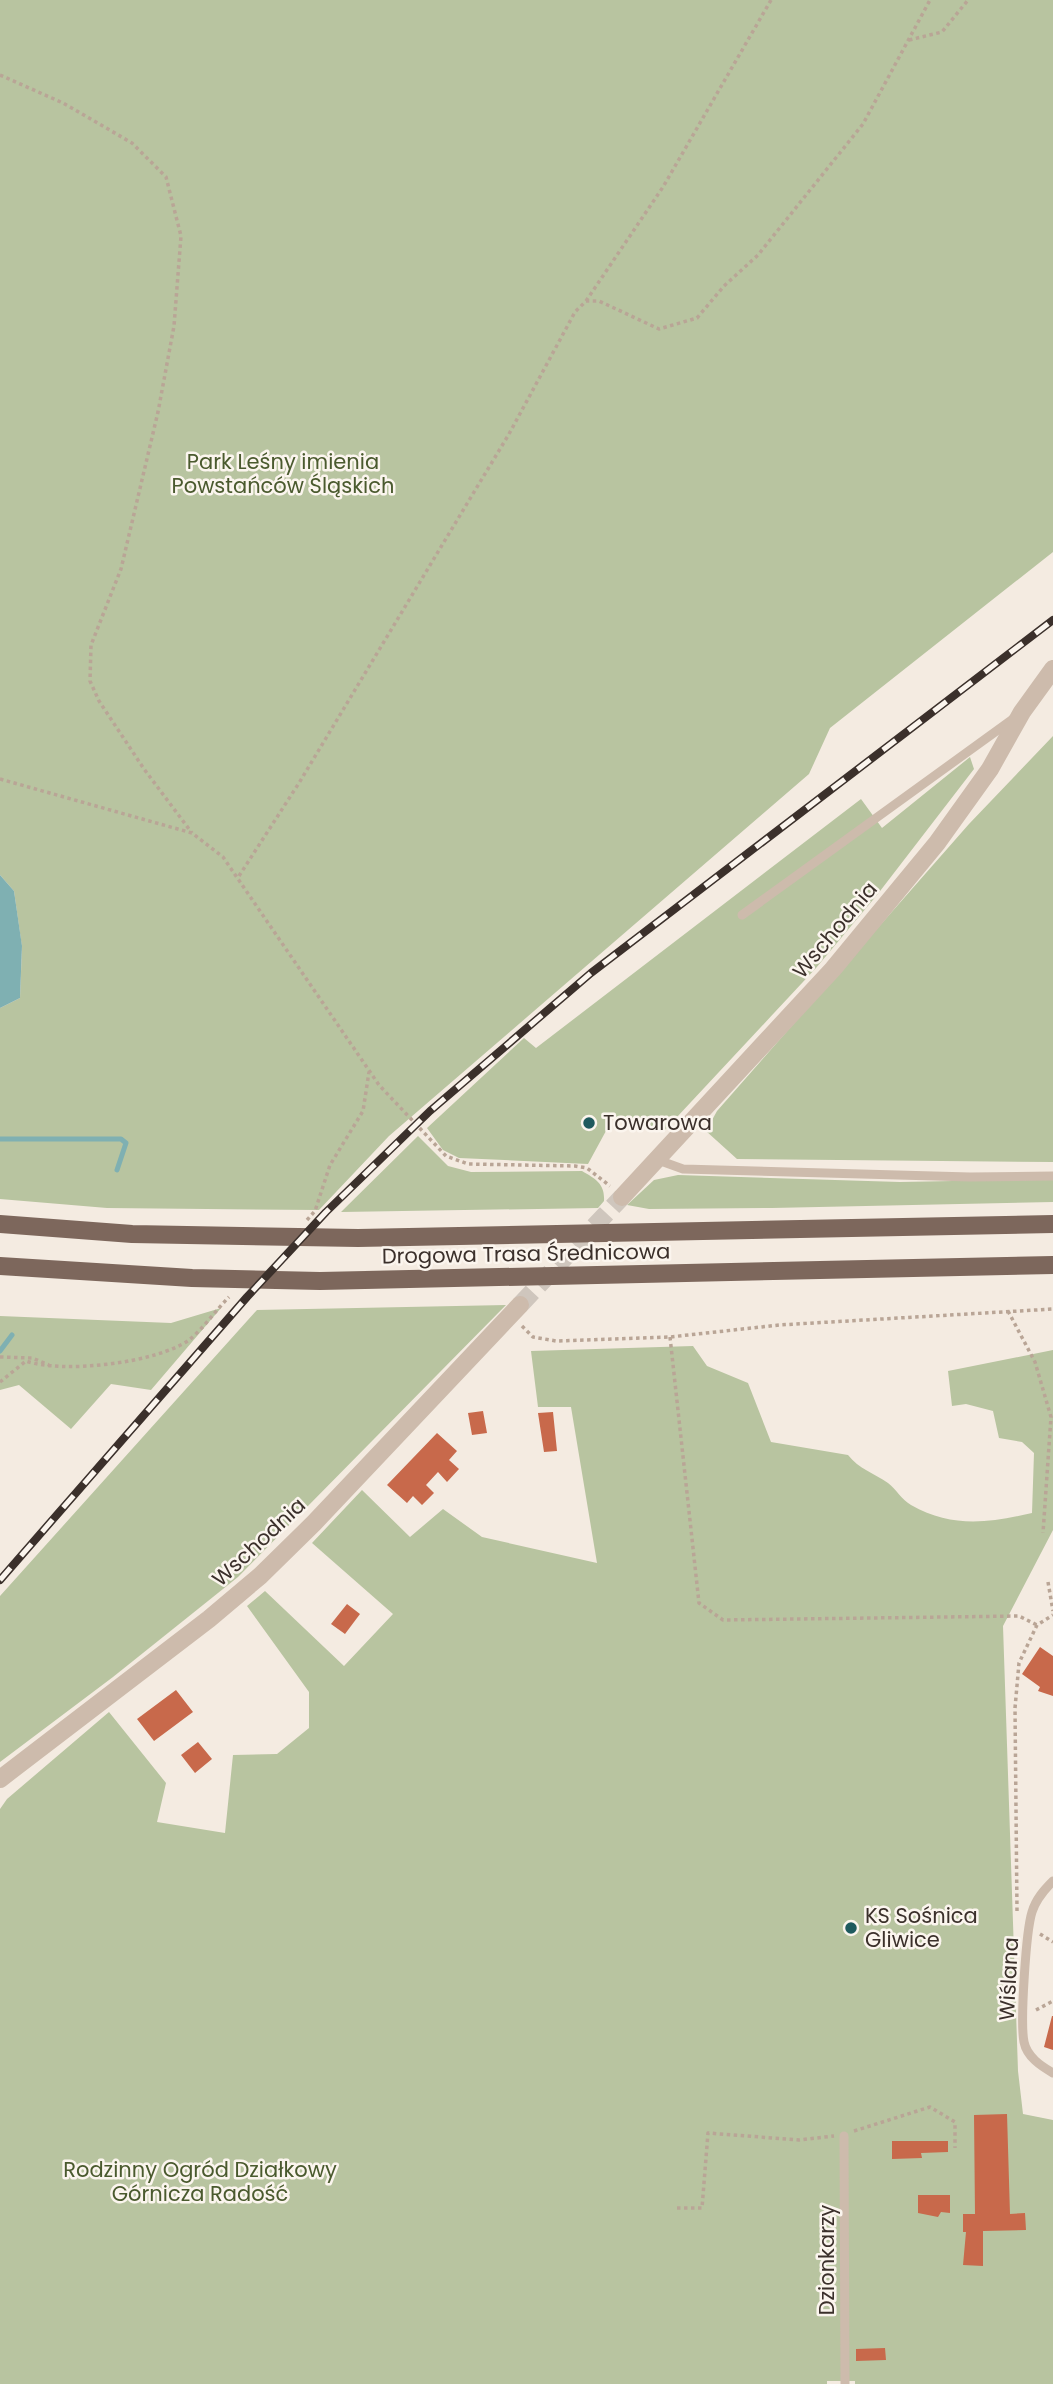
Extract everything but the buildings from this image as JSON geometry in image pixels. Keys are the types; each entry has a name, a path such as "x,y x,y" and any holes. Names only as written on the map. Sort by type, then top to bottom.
{"main road":[{"name":"Drogowa Trasa Średnicowa","path":"0,1224 65,1230 358,1238 1053,1224"},
{"name":"Drogowa Trasa Średnicowa","path":"0,1266 44,1271 320,1281 1053,1265"}],"street":[{"name":"Wschodnia","path":"622,1197 833,969 937,843 989,769 1022,712 1053,669"},
{"name":"Wschodnia","path":"0,1779 209,1619 260,1576 314,1523 515,1311"}],"lane":[{"path":"742,915 1022,712"},
{"path":"658,1160 683,1169 970,1177 1053,1176"},
{"name":"Wiślana","path":"1053,1881 1038,1897 1032,1913 1024,2042 1037,2063 1053,2073"},
{"name":"Dzionkarzy","path":"844,2136 845,2384"}],"path":[{"path":"239,876 306,772 509,434 575,312 586,301 663,187 771,0"},
{"path":"586,301 599,301 659,329 697,318 724,286 758,255 863,124 930,0"},
{"path":"909,40 928,38 942,32 968,0"},
{"path":"0,75 63,103 132,143 166,177 181,236 174,326 158,412 121,569 91,645 90,681 99,701 192,834 223,857 239,876 379,1085 446,1156 468,1164 587,1168 622,1197"},
{"path":"0,779 192,834"},
{"path":"515,1311 533,1337 556,1342 670,1337 779,1325 1053,1309"},
{"path":"1007,1311 1035,1362 1051,1417 1043,1533"},
{"path":"670,1337 699,1603 723,1620 1019,1616 1037,1625"},
{"path":"0,1357 32,1358 50,1366"},
{"path":"1017,1913 1015,1708 1019,1663 1037,1625 1053,1613 1048,1582"},
{"path":"1025,2017 1053,2001"},
{"path":"677,2208 702,2208 708,2133 799,2140 844,2136 930,2107 955,2122 955,2148"}],"green space":[{"name":"Park Leśny imienia Powstańców Śląskich","path":"0,0 1053,0 1053,552 830,728 809,774 389,1136 319,1210 107,1208 0,1199 0,1008 20,998 22,947 14,891 0,875"},
{"path":"1053,736 1053,1162 737,1159 706,1131 717,1111 969,824"},
{"path":"970,757 974,769 877,895 816,968 663,1132 613,1118 588,1164 459,1158 443,1150 427,1128 524,1038 536,1048 861,799 882,828"},
{"path":"418,1136 448,1166 471,1172 582,1171 599,1183 604,1201 598,1208 341,1212"},
{"path":"678,1175 900,1182 1053,1179 1053,1202 649,1209 627,1205 654,1180"},
{"path":"506,1305 238,1577 113,1677 0,1762 0,1596 257,1310"},
{"path":"221,1308 151,1390 111,1384 71,1429 19,1385 0,1390 0,1316 171,1323"},
{"name":"Rodzinny Ogród Działkowy Górnicza Radość","path":"693,1346 707,1366 748,1383 771,1442 848,1455 888,1483 911,1505 941,1517 970,1521 1032,1513 1034,1453 1022,1442 999,1438 993,1411 966,1404 952,1406 948,1371 1053,1350 1053,1530 1003,1626 1018,2071 1023,2114 1053,2120 1053,2384 855,2384 855,2381 827,2381 827,2384 0,2384 0,1809 7,1799 109,1712 166,1783 157,1822 225,1833 233,1755 277,1754 309,1728 309,1692 247,1606 265,1591 344,1666 393,1614 312,1543 362,1490 410,1537 443,1509 482,1537 597,1563 571,1407 538,1407 531,1351"}],"water":[{"path":"0,875 14,891 22,946 20,998 0,1008"}],"waterway":[{"path":"0,1139 121,1139 126,1143 117,1170"},
{"path":"0,1351 12,1335"}],"tunnel":[{"path":"520,1305 622,1197"}],"railway":[{"path":"0,1580 247,1297 326,1212 430,1111 591,973 1053,620"}],"place":[{"name":"Towarowa","path":"589,1123"},
{"name":"KS Sośnica Gliwice","path":"851,1928"}]}
